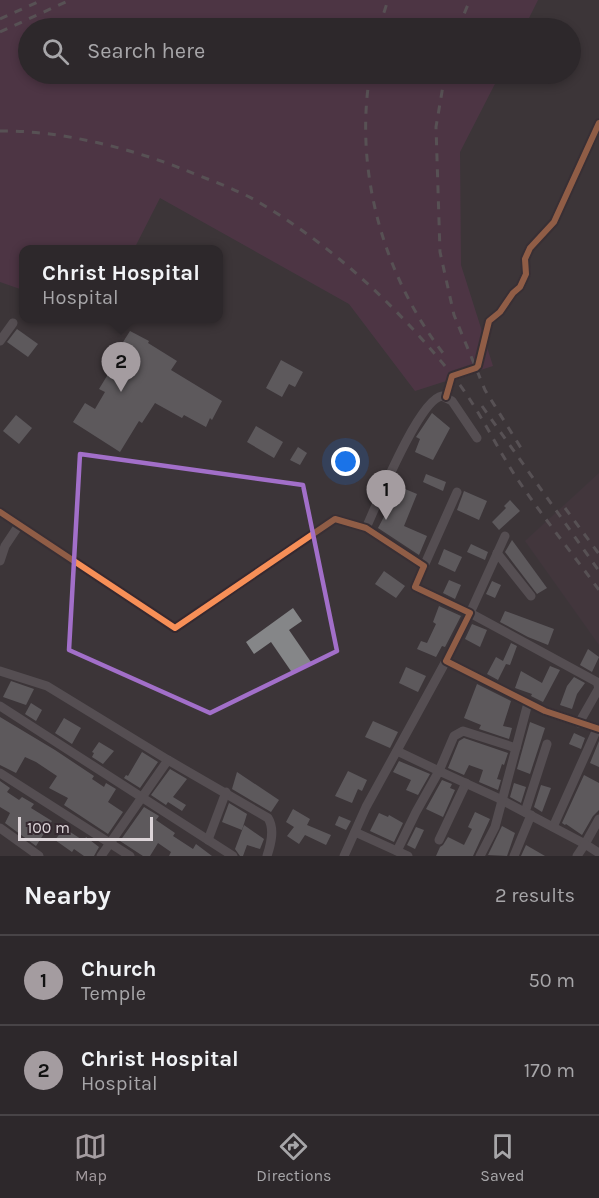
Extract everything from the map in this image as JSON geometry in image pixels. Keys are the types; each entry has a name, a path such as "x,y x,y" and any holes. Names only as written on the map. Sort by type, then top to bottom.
{"street":[{"path":"446,398 452,376 478,366 489,321 500,312 520,287 526,274 525,259 530,248 554,222 599,123"},
{"path":"0,341 13,323"},
{"path":"366,528 400,452 423,411 434,398 439,396 452,401 477,438"},
{"path":"457,492 415,587 470,613 597,682 598,688 579,723"},
{"path":"0,512 175,628 335,519 366,528 424,566"},
{"path":"0,561 5,546 19,525"},
{"path":"344,856 446,661 505,536"},
{"path":"497,554 531,596"},
{"path":"446,661 545,711 598,729 553,827"},
{"path":"0,670 47,686 268,818 272,824 270,855"},
{"path":"480,856 495,827 528,703"},
{"path":"0,706 233,856"},
{"path":"397,851 439,771 454,736 463,731 516,748"},
{"path":"514,856 547,744"},
{"path":"397,751 502,799 599,853"},
{"path":"101,856 168,760"},
{"path":"0,773 130,856"},
{"path":"439,840 466,783"},
{"path":"208,840 226,792"},
{"path":"577,856 599,819"},
{"path":"0,828 39,856"},
{"path":"355,832 408,856"}],"highlighted area":[{"path":"80,454 303,485 337,651 210,713 69,650"}],"shaded area":[{"path":"0,0 538,0 529,18 18,18 18,84 495,84 460,152 461,265 493,366 415,391 349,304 160,198 136,245 19,245 19,289 0,282"},
{"path":"599,473 599,645 525,541"}],"building":[{"path":"17,329 38,344 28,357 7,342"},
{"path":"130,331 177,361 171,370 222,401 206,427 184,415 182,418 155,403 142,423 139,421 120,452 73,422 85,403 95,409 105,392 99,389 110,371 116,375 128,356 118,350"},
{"path":"281,360 303,372 295,387 289,384 282,397 266,388"},
{"path":"432,413 450,428 433,460 415,452 420,439 416,437"},
{"path":"16,415 32,428 19,444 3,431"},
{"path":"256,426 283,442 274,458 247,442"},
{"path":"298,447 307,453 300,465 290,460"},
{"path":"426,474 446,482 443,491 423,482"},
{"path":"393,484 417,494 404,526 427,536 419,555 378,528 396,494 389,491"},
{"path":"464,491 487,501 479,520 457,510"},
{"path":"510,500 520,511 499,530 492,522 506,508 504,506"},
{"path":"512,540 547,588 537,594 505,552"},
{"path":"471,544 488,552 485,560 467,552"},
{"path":"444,549 462,557 455,572 438,564"},
{"path":"384,571 405,586 396,598 375,584"},
{"path":"449,580 461,585 455,599 443,593"},
{"path":"492,581 501,585 495,598 486,594"},
{"path":"439,606 461,616 445,647 442,646 436,657 417,649 421,641 427,643 436,624 433,622"},
{"path":"293,608 302,621 289,630 311,662 293,674 271,642 254,654 246,642"},
{"path":"505,611 554,629 548,645 500,622"},
{"path":"472,624 487,630 480,647 465,639"},
{"path":"511,643 517,646 510,665 506,664 498,680 487,674 496,657 503,661"},
{"path":"588,649 599,657 592,672 580,665"},
{"path":"550,666 560,670 543,702 531,696 532,694 515,688 521,671 542,683"},
{"path":"406,667 426,676 418,692 399,683"},
{"path":"574,677 585,683 577,694 572,709 560,705 567,686"},
{"path":"11,681 34,689 26,705 3,697"},
{"path":"477,684 511,701 503,726 512,728 509,739 479,729 481,725 464,718"},
{"path":"31,703 42,710 36,721 25,714"},
{"path":"0,717 94,776 92,779 104,787 106,783 116,789 108,802 123,812 108,834 64,805 68,798 49,788 57,776 36,762 25,757 16,773 0,765"},
{"path":"64,718 81,728 72,744 55,733"},
{"path":"373,721 398,732 390,748 365,737"},
{"path":"530,722 545,728 530,774 517,769"},
{"path":"574,733 585,738 581,749 569,744"},
{"path":"464,738 508,753 497,779 501,780 498,790 479,782 483,770 469,765 464,775 448,768 459,741"},
{"path":"599,741 599,767 590,763"},
{"path":"99,742 114,751 103,764 92,757 94,753 92,752"},
{"path":"142,752 158,762 140,788 124,778 128,776"},
{"path":"399,761 430,774 418,795 406,790 411,780 393,772"},
{"path":"170,769 187,779 173,797 186,805 182,811 168,802 166,805 151,795"},
{"path":"348,771 367,780 362,791 358,789 352,803 335,796"},
{"path":"237,772 279,800 271,812 232,789"},
{"path":"584,775 599,783 599,810 582,835 562,823"},
{"path":"442,780 452,784 450,788 455,790 443,817 426,809"},
{"path":"0,781 10,788 7,792 19,800 22,797 34,804 31,808 52,821 36,846 5,823 10,813 0,807"},
{"path":"514,783 526,787 521,803 510,797"},
{"path":"541,785 551,788 542,812 534,807"},
{"path":"229,803 247,814 242,830 222,822"},
{"path":"144,807 159,816 156,820 175,833 173,836 193,849 196,844 212,856 169,856 171,852 158,843 150,856 143,856 120,841"},
{"path":"293,809 310,819 307,825 331,835 326,845 305,835 299,844 287,836 294,827 286,822"},
{"path":"475,812 490,819 473,856 436,856 448,837 464,845 472,829 468,827"},
{"path":"379,813 388,817 389,815 403,823 394,842 370,831"},
{"path":"339,816 351,821 346,830 335,825"},
{"path":"244,825 264,839 260,849 247,845 243,856 240,856 235,849"},
{"path":"502,826 515,833 507,856 488,855"},
{"path":"416,827 424,830 415,849 407,845"},
{"path":"64,828 84,841 86,837 99,847 94,856 84,856 74,849 72,852 55,840"},
{"path":"526,845 545,856 521,856"}],"railway":[{"path":"0,19 42,0"},
{"path":"31,18 70,0"},
{"path":"382,18 388,0"},
{"path":"462,18 470,0"},
{"path":"0,32 18,24"},
{"path":"369,84 366,147 370,184 378,220 389,256 404,290 422,323 443,353"},
{"path":"443,84 436,127 440,252 454,315 485,390 521,448"},
{"path":"0,131 23,131 70,137 141,154 251,198 315,240 391,306 436,355 473,404 516,477 599,590"},
{"path":"482,406 599,571"},
{"path":"565,508 599,554"}],"cycle path":[{"path":"446,397 452,376 478,366 489,321 500,312 520,287 526,274 525,259 530,248 554,222 599,123"},
{"path":"0,512 175,628 335,519 366,528 424,566 415,587 470,613 446,661 545,711 599,729"}],"place":[{"name":"Christ Hospital","path":"121,392"},
{"name":"Church","path":"386,520"}]}
